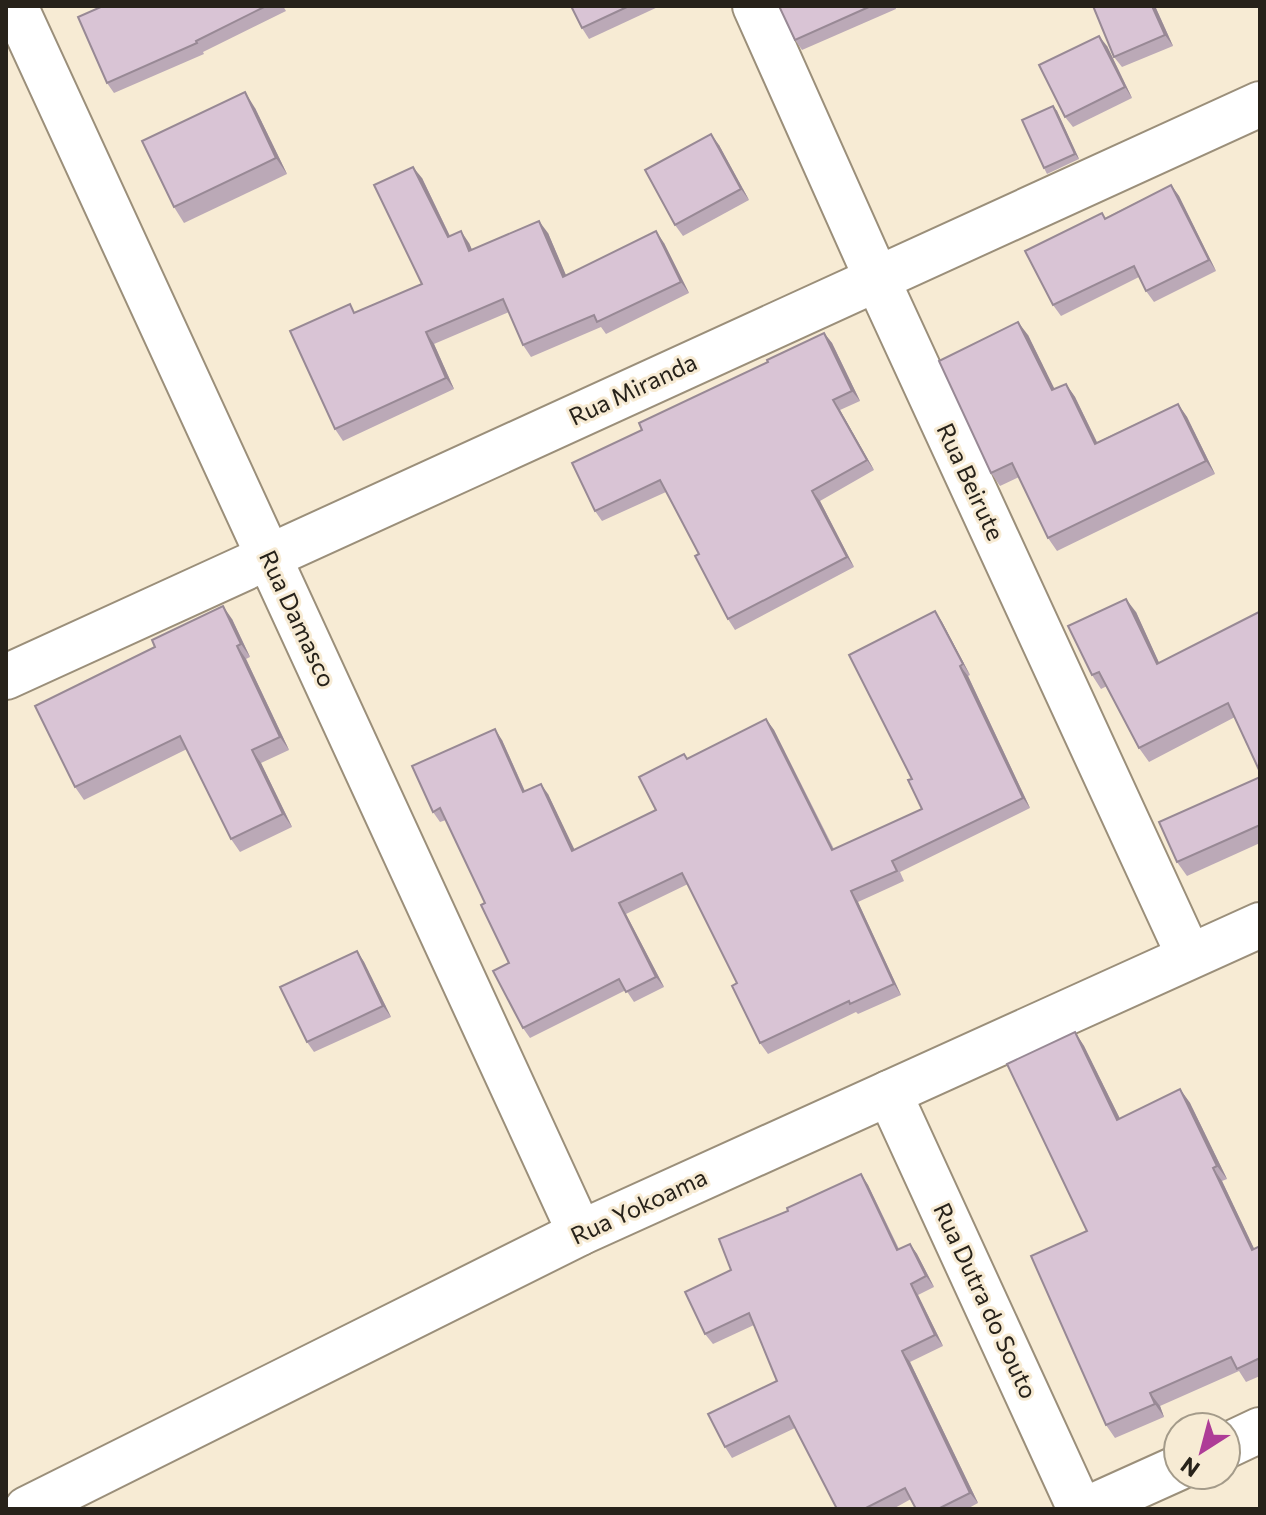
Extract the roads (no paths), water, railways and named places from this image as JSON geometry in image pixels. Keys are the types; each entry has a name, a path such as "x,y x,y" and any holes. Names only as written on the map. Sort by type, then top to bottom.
{"street":[{"name":"Rua Damasco","path":"15,6 580,1233"},
{"name":"Rua Beirute","path":"755,6 877,279 1189,956"},
{"name":"Rua Miranda","path":"6,677 1260,104"},
{"name":"Rua Yokoama","path":"27,1509 580,1233 1260,925"},
{"name":"Rua Dutra do Souto","path":"889,1093 1080,1509"},
{"path":"1087,1509 1162,1475"}]}
